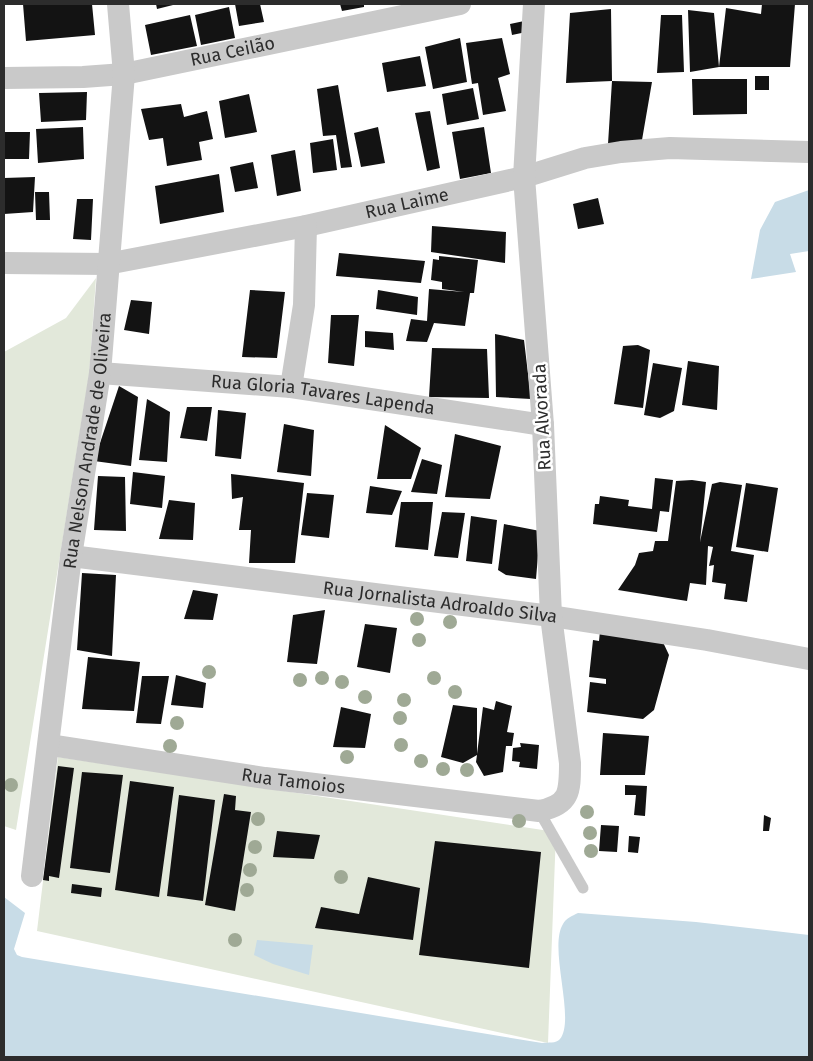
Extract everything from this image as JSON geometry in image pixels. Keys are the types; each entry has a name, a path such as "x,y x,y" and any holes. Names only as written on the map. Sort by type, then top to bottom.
{"street":[{"name":"Rua Nelson Andrade de Oliveira","path":"32,876 50,745 72,556 100,373 107,264 124,74 118,4"},
{"name":"Rua Ceilão","path":"4,78 83,78 124,74 460,4"},
{"name":"Rua Alvorada","path":"534,4 524,177 544,425 551,616 570,783 565,798 556,808 538,811"},
{"name":"Rua Laime","path":"4,262 107,264 306,226 524,177 585,158 670,148 809,152"},
{"path":"291,388 304,305 306,226"},
{"name":"Rua Gloria Tavares Lapenda","path":"100,373 291,388 544,425"},
{"name":"Rua Jornalista Adroaldo Silva","path":"72,556 551,616 707,640 809,659"},
{"name":"Rua Tamoios","path":"50,745 265,778 538,811"}],"lane":[{"path":"538,811 583,888"}],"shaded area":[{"path":"96,278 89,375 16,830 4,826 4,352 66,318"},
{"path":"58,757 556,832 548,1043 37,931"}],"water":[{"path":"809,190 809,251 790,254 796,272 751,279 760,230 775,202"},
{"path":"4,897 25,913 14,949 17,955 22,957 542,1043 558,1041 564,1029 564,1000 558,949 559,935 564,922 569,917 578,913 696,922 809,935 809,1057 4,1057"},
{"path":"257,940 313,945 309,975 273,964 254,955"}],"building":[{"path":"23,4 92,4 95,35 26,41"},
{"path":"156,4 177,4 157,9"},
{"path":"235,4 260,4 264,22 239,26"},
{"path":"340,4 364,4 364,7 342,11"},
{"path":"762,4 795,4 790,67 719,67 726,8 761,14"},
{"path":"229,7 235,38 201,45 195,15"},
{"path":"611,9 612,81 566,83 570,13"},
{"path":"688,10 714,13 719,67 690,72"},
{"path":"190,15 197,46 151,55 145,25"},
{"path":"661,15 682,15 684,72 657,73"},
{"path":"529,20 531,31 512,35 510,24"},
{"path":"460,38 467,82 433,89 425,47"},
{"path":"502,38 510,74 498,78 506,111 483,115 478,83 472,84 466,43"},
{"path":"420,56 426,86 387,92 382,63"},
{"path":"755,76 769,76 769,90 755,90"},
{"path":"692,79 747,79 747,114 693,115"},
{"path":"612,81 652,82 642,140 608,144"},
{"path":"338,85 352,167 341,168 336,135 323,136 317,89"},
{"path":"473,88 479,119 447,125 442,94"},
{"path":"87,92 86,120 41,122 39,93"},
{"path":"249,94 257,132 225,138 219,101"},
{"path":"181,104 184,117 207,111 213,139 199,142 202,160 167,166 163,138 149,140 141,109"},
{"path":"430,111 440,168 427,171 415,113"},
{"path":"83,127 84,159 38,163 36,129"},
{"path":"378,127 385,163 361,167 354,133"},
{"path":"484,127 491,173 460,179 452,132"},
{"path":"4,132 30,132 29,159 4,159"},
{"path":"333,139 337,170 313,173 310,143"},
{"path":"295,150 301,191 277,196 271,155"},
{"path":"253,162 258,188 235,192 230,167"},
{"path":"219,174 224,212 160,224 155,186"},
{"path":"35,177 33,212 4,214 4,178"},
{"path":"35,192 49,192 50,220 36,220"},
{"path":"598,198 604,224 578,229 573,204"},
{"path":"77,199 93,199 91,240 73,239"},
{"path":"432,226 506,232 505,263 431,252"},
{"path":"339,253 425,261 421,283 336,276"},
{"path":"439,256 478,260 474,293 470,293 465,326 434,323 427,342 406,341 411,319 427,321 429,289 464,292 442,289 442,282 431,280 433,259 439,260"},
{"path":"250,290 285,292 277,358 242,357"},
{"path":"378,290 418,297 417,315 376,309"},
{"path":"131,300 152,302 149,334 124,330"},
{"path":"331,315 359,315 354,366 328,363"},
{"path":"365,331 393,333 394,350 365,347"},
{"path":"495,334 524,340 531,399 496,397"},
{"path":"638,345 650,350 643,408 614,404 623,346"},
{"path":"432,348 487,349 489,398 429,397"},
{"path":"688,361 719,366 717,410 682,405"},
{"path":"653,363 682,368 674,411 660,418 644,415"},
{"path":"119,386 138,397 131,466 94,461"},
{"path":"147,399 170,412 167,462 139,460"},
{"path":"187,407 212,407 207,441 180,438"},
{"path":"218,410 246,413 241,459 215,456"},
{"path":"284,424 314,430 311,476 277,472"},
{"path":"385,425 421,448 411,479 377,479"},
{"path":"455,434 501,446 490,499 445,497"},
{"path":"422,459 442,465 437,494 411,492"},
{"path":"133,472 165,476 162,508 130,504"},
{"path":"231,474 304,483 295,563 249,563 251,530 239,530 243,497 232,499"},
{"path":"98,476 125,477 126,531 94,530"},
{"path":"655,478 673,480 669,512 660,511 657,532 593,524 595,504 599,504 600,496 629,500 628,506 652,509"},
{"path":"692,480 706,482 700,542 712,484 720,482 742,485 731,551 754,555 747,602 724,599 726,584 712,582 714,565 709,566 713,547 708,546 706,585 690,583 687,601 618,590 635,565 639,553 653,551 655,541 668,541 676,481"},
{"path":"746,483 778,488 768,552 736,547"},
{"path":"370,486 402,491 392,515 366,513"},
{"path":"307,493 334,495 329,538 301,535"},
{"path":"169,500 195,503 193,540 159,539"},
{"path":"401,502 433,502 428,550 395,547"},
{"path":"442,512 465,513 458,558 434,556"},
{"path":"471,516 497,520 492,564 466,561"},
{"path":"504,524 540,531 536,579 506,575 498,570"},
{"path":"82,573 116,575 112,656 77,650"},
{"path":"193,590 218,594 213,620 184,619"},
{"path":"325,610 317,664 287,662 293,615"},
{"path":"365,624 397,628 390,673 357,667"},
{"path":"600,631 661,638 669,655 654,710 643,719 587,712 590,682 606,684 606,679 589,677 593,640 599,641"},
{"path":"88,657 140,662 134,711 82,709"},
{"path":"176,675 206,683 203,708 171,705"},
{"path":"142,676 169,676 161,724 136,723"},
{"path":"496,701 512,706 507,732 514,733 512,746 506,746 503,772 484,776 476,762 477,755 463,763 441,757 453,705 477,708 477,754 483,707 494,710"},
{"path":"341,707 371,714 365,748 333,747"},
{"path":"603,733 649,736 645,775 600,775"},
{"path":"520,743 539,745 537,769 519,767 520,762 512,761 513,748 521,747"},
{"path":"58,766 74,768 59,878 49,876 49,881 43,880"},
{"path":"82,772 123,775 110,873 70,868"},
{"path":"130,781 174,787 159,897 115,890"},
{"path":"625,785 647,786 645,816 634,815 636,795 625,795"},
{"path":"224,794 236,796 235,810 251,812 235,911 205,905"},
{"path":"179,795 215,800 203,901 167,896"},
{"path":"764,815 771,818 769,831 763,831"},
{"path":"601,825 619,826 617,852 599,851"},
{"path":"277,831 320,835 314,859 273,857"},
{"path":"629,836 640,837 638,853 628,852"},
{"path":"435,841 541,852 529,968 419,955"},
{"path":"368,877 420,888 413,940 315,928 321,907 359,914"},
{"path":"72,884 102,888 101,897 71,893"}]}
